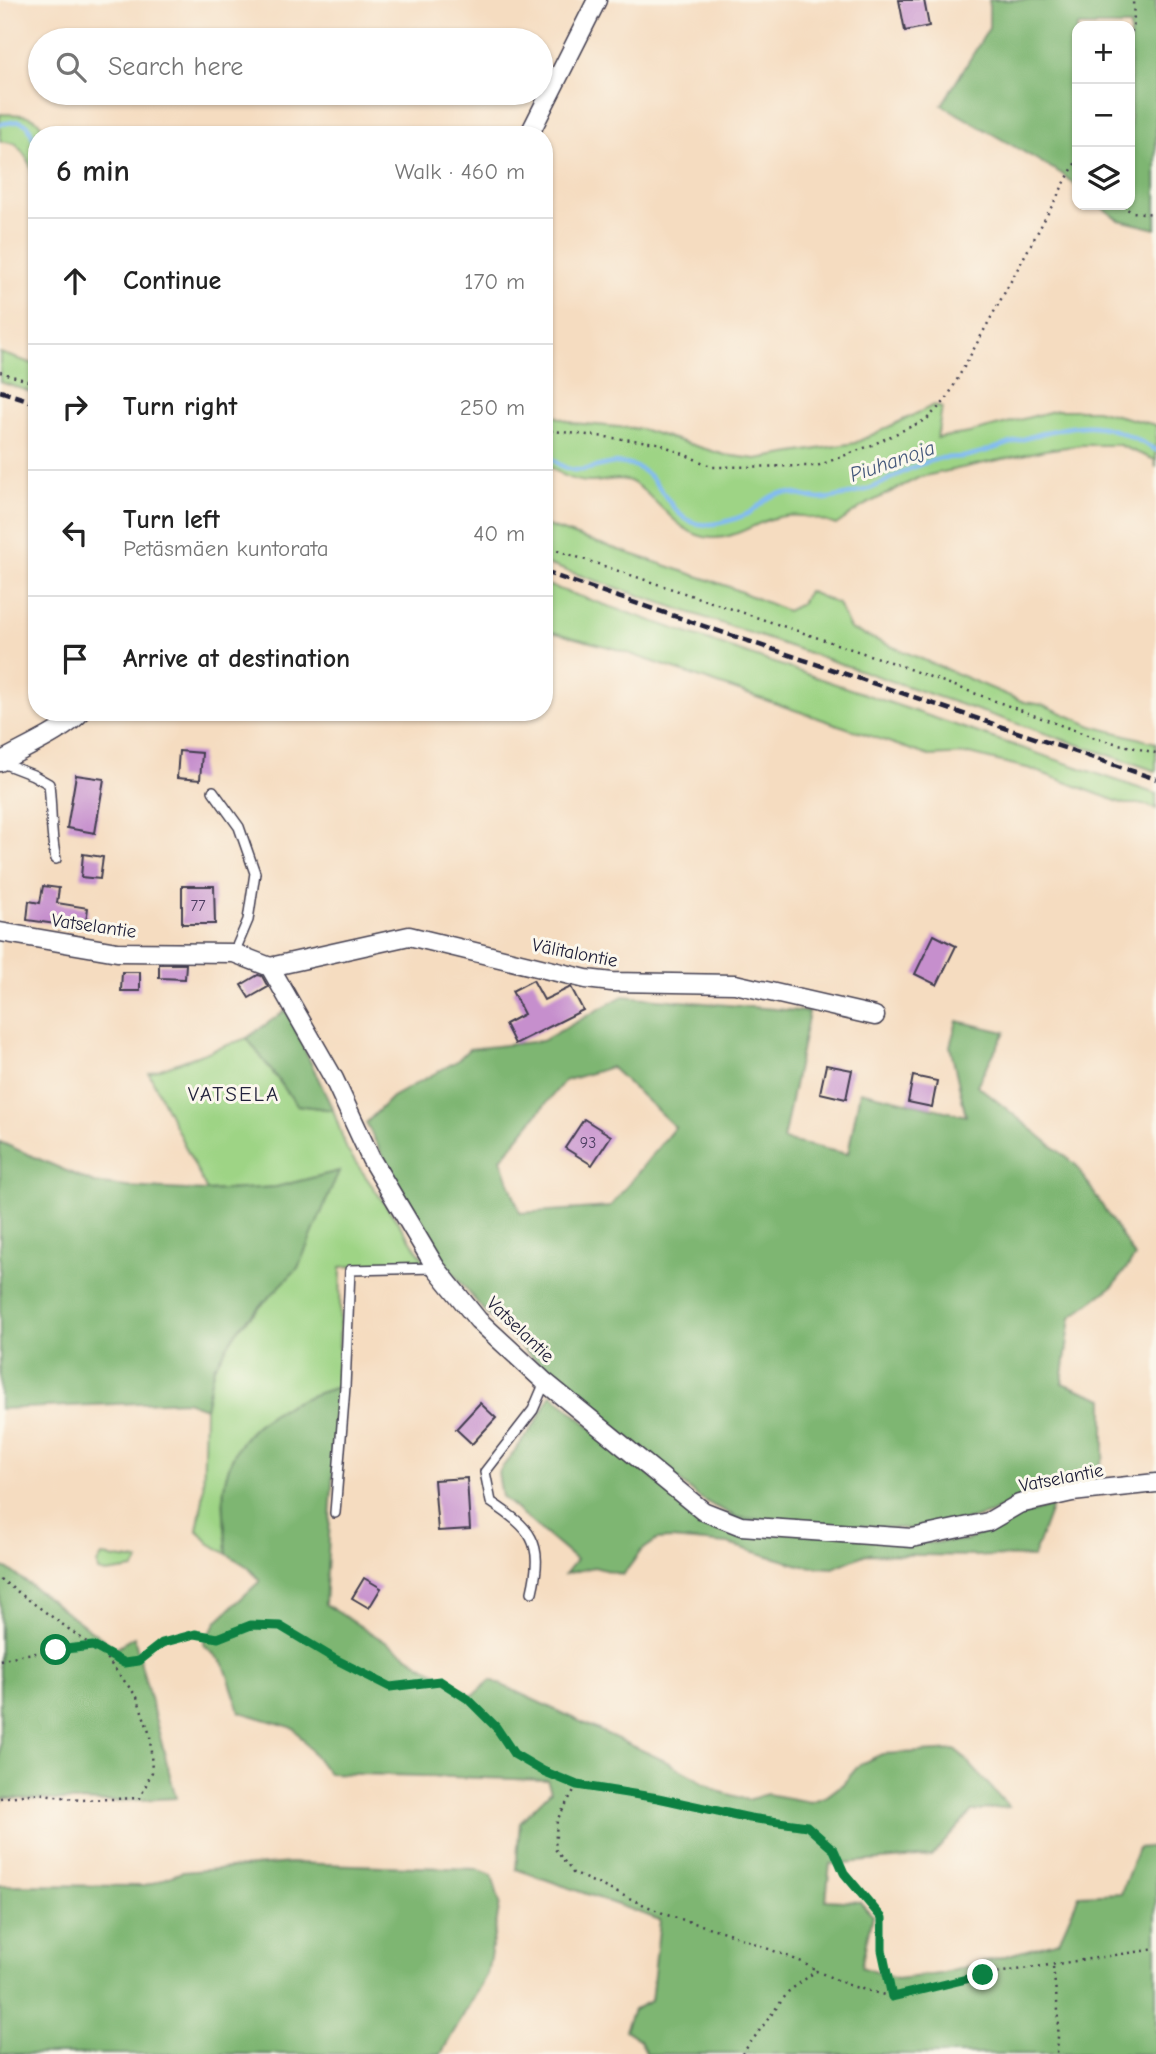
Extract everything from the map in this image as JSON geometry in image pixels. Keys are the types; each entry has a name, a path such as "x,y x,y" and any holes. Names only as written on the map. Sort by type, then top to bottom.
{"street":[{"path":"553,87 597,0"},
{"path":"534,126 544,105"},
{"path":"0,762 71,721"},
{"name":"Vatselantie","path":"0,932 117,952 234,953 270,967 334,1079 371,1159 436,1268 478,1320 545,1382 703,1511 741,1526 912,1538 988,1522 1019,1504 1072,1492 1156,1483"},
{"name":"Välitalontie","path":"270,967 409,936 586,979 612,982 735,984 875,1016"}],"lane":[{"path":"0,762 49,784 52,840 56,859"},
{"path":"213,791 239,827 255,873 248,920 234,953"},
{"path":"335,1513 345,1387 350,1270 436,1268"},
{"path":"532,1592 538,1566 534,1544 521,1522 491,1502 485,1472 533,1410 545,1382"}],"path":[{"path":"1133,0 1134,21"},
{"path":"553,431 659,443 712,467 817,466 872,445 927,419 946,400 1072,172"},
{"path":"1128,210 1156,214"},
{"path":"0,372 28,381"},
{"path":"553,549 890,663 1085,734 1156,753"},
{"path":"0,1579 103,1654 137,1696 150,1735 152,1772 140,1798 80,1800 38,1793 0,1798"},
{"path":"103,1654 124,1663 139,1661 162,1643 195,1634 218,1638 251,1625 280,1626 335,1659 390,1687 440,1681 468,1699 496,1727 514,1754 543,1771 577,1785 658,1798 750,1818 807,1826 834,1850 844,1873 882,1918 882,1950 892,1997"},
{"path":"0,1660 93,1646"},
{"path":"577,1785 557,1820 555,1849 573,1873 667,1915 728,1933 802,1962 851,1986 892,1997 983,1975 1156,1949"},
{"path":"1053,1966 1059,2020 1057,2054"},
{"path":"741,2054 789,1991 817,1971"}],"green space":[{"path":"989,0 1156,0 1156,229 1119,220 1106,210 1135,210 1135,21 1072,21 1072,183 1062,174 942,105 989,28"},
{"path":"0,114 28,116 41,126 28,126 28,162 16,144 0,141"},
{"path":"0,353 28,362 28,391 0,382"},
{"path":"934,405 942,408 937,438 969,433 1057,410 1096,410 1156,425 1156,468 1155,460 1119,445 1082,445 1045,450 920,477 863,506 836,525 811,518 786,516 768,520 734,534 712,538 690,532 629,481 582,481 564,476 553,469 553,415 573,423 641,429 725,455 756,459 855,443"},
{"path":"553,528 727,586 787,611 801,604 808,591 838,604 850,629 1024,702 1044,705 1092,726 1156,743 1156,771 553,566"},
{"path":"553,587 1156,794 1156,809 1143,804 1124,804 1031,769 969,754 929,756 613,648 553,632"},
{"path":"623,996 809,1012 783,1140 848,1154 860,1091 966,1116 950,1046 957,1021 1005,1032 977,1085 1076,1165 1135,1257 1114,1285 1071,1317 1062,1383 1104,1399 1104,1457 1093,1477 1034,1493 989,1514 926,1530 739,1518 697,1496 523,1349 485,1312 452,1272 416,1220 366,1123 392,1097 457,1061 469,1049 542,1041","holes":["611,1067 675,1127 610,1207 520,1213 501,1159 564,1081"]},
{"path":"286,1010 333,1110 297,1105 247,1038"},
{"path":"247,1038 297,1105 333,1110 347,1150 425,1261 341,1267 338,1387 298,1401 263,1420 249,1432 238,1448 229,1466 224,1488 227,1554 209,1543 197,1530 203,1499 205,1408 214,1367 239,1328 263,1304 339,1171 276,1187 207,1191 149,1073"},
{"path":"0,1142 94,1183 126,1187 207,1191 276,1187 339,1171 298,1268 239,1328 214,1367 205,1408 186,1401 0,1409"},
{"path":"338,1387 325,1604 472,1696 491,1680 665,1761 721,1792 748,1800 767,1794 810,1802 827,1796 843,1784 860,1764 882,1754 957,1750 1009,1807 972,1811 932,1856 830,1864 826,1900 860,1902 872,1915 861,1967 896,1979 940,1974 1059,1941 1079,1895 1121,1893 1138,1848 1156,1846 1156,2054 647,2054 640,2040 625,2030 633,2010 651,2001 660,1920 516,1869 520,1822 551,1791 547,1780 328,1773 294,1728 240,1712 224,1664 203,1644 218,1620 260,1581 248,1567 227,1554 224,1488 229,1466 238,1448 249,1432 263,1420 298,1401"},
{"path":"551,1394 692,1511 927,1543 968,1540 1016,1517 1052,1506 1033,1557 866,1554 833,1568 803,1566 728,1544 671,1539 657,1540 641,1551 623,1575 594,1567 565,1574 576,1560 502,1497 498,1473 536,1423"},
{"path":"102,1556 139,1561 133,1569 106,1573 98,1571 97,1564"},
{"path":"0,1566 8,1569 115,1648 134,1637 176,1798 101,1802 4,1798 0,1802"},
{"path":"291,1863 477,1869 492,1875 500,1903 487,1974 441,2054 0,2054 0,1885 145,1886 182,1872"}],"building":[{"path":"899,0 924,0 929,26 905,31"},
{"path":"179,751 202,753 200,780 177,778"},
{"path":"76,775 104,779 95,833 67,828"},
{"path":"83,854 103,857 100,879 81,877"},
{"path":"43,886 59,888 57,903 88,908 85,928 27,920 29,901 40,903"},
{"path":"182,886 214,886 215,924 182,924"},
{"path":"934,935 956,946 937,985 915,974"},
{"path":"159,964 186,964 185,979 159,978"},
{"path":"122,972 140,972 140,991 121,991"},
{"path":"258,975 262,976 268,987 249,998 241,985"},
{"path":"533,980 544,1000 571,987 583,1010 515,1044 505,1024 524,1014 512,991"},
{"path":"826,1065 852,1070 846,1099 820,1093"},
{"path":"913,1076 937,1081 932,1107 908,1102"},
{"path":"584,1119 611,1136 592,1165 565,1148"},
{"path":"480,1403 496,1418 472,1444 456,1429"},
{"path":"467,1478 470,1529 438,1531 434,1480"},
{"path":"364,1578 381,1588 369,1608 352,1598"}],"waterway":[{"name":"Piuhanoja","path":"0,124 19,121 28,126"},
{"name":"Piuhanoja","path":"553,459 569,469 579,470 623,463 636,467 652,479 684,517 705,525 743,516 781,493 822,499 846,495 875,487 906,470 930,461 963,457 1077,426 1109,429 1156,450"}],"railway":[{"path":"0,391 28,400"},
{"path":"553,575 1156,779"}],"district":[{"name":"VATSELA","path":"234,1094"}],"route":[{"path":"56,1650 93,1646 103,1654 124,1663 139,1661 162,1643 195,1634 218,1638 251,1625 280,1626 335,1659 390,1687 440,1681 468,1699 496,1727 514,1754 543,1771 577,1785 658,1798 750,1818 807,1826 834,1850 844,1873 882,1918 882,1950 892,1997 983,1975"}]}
